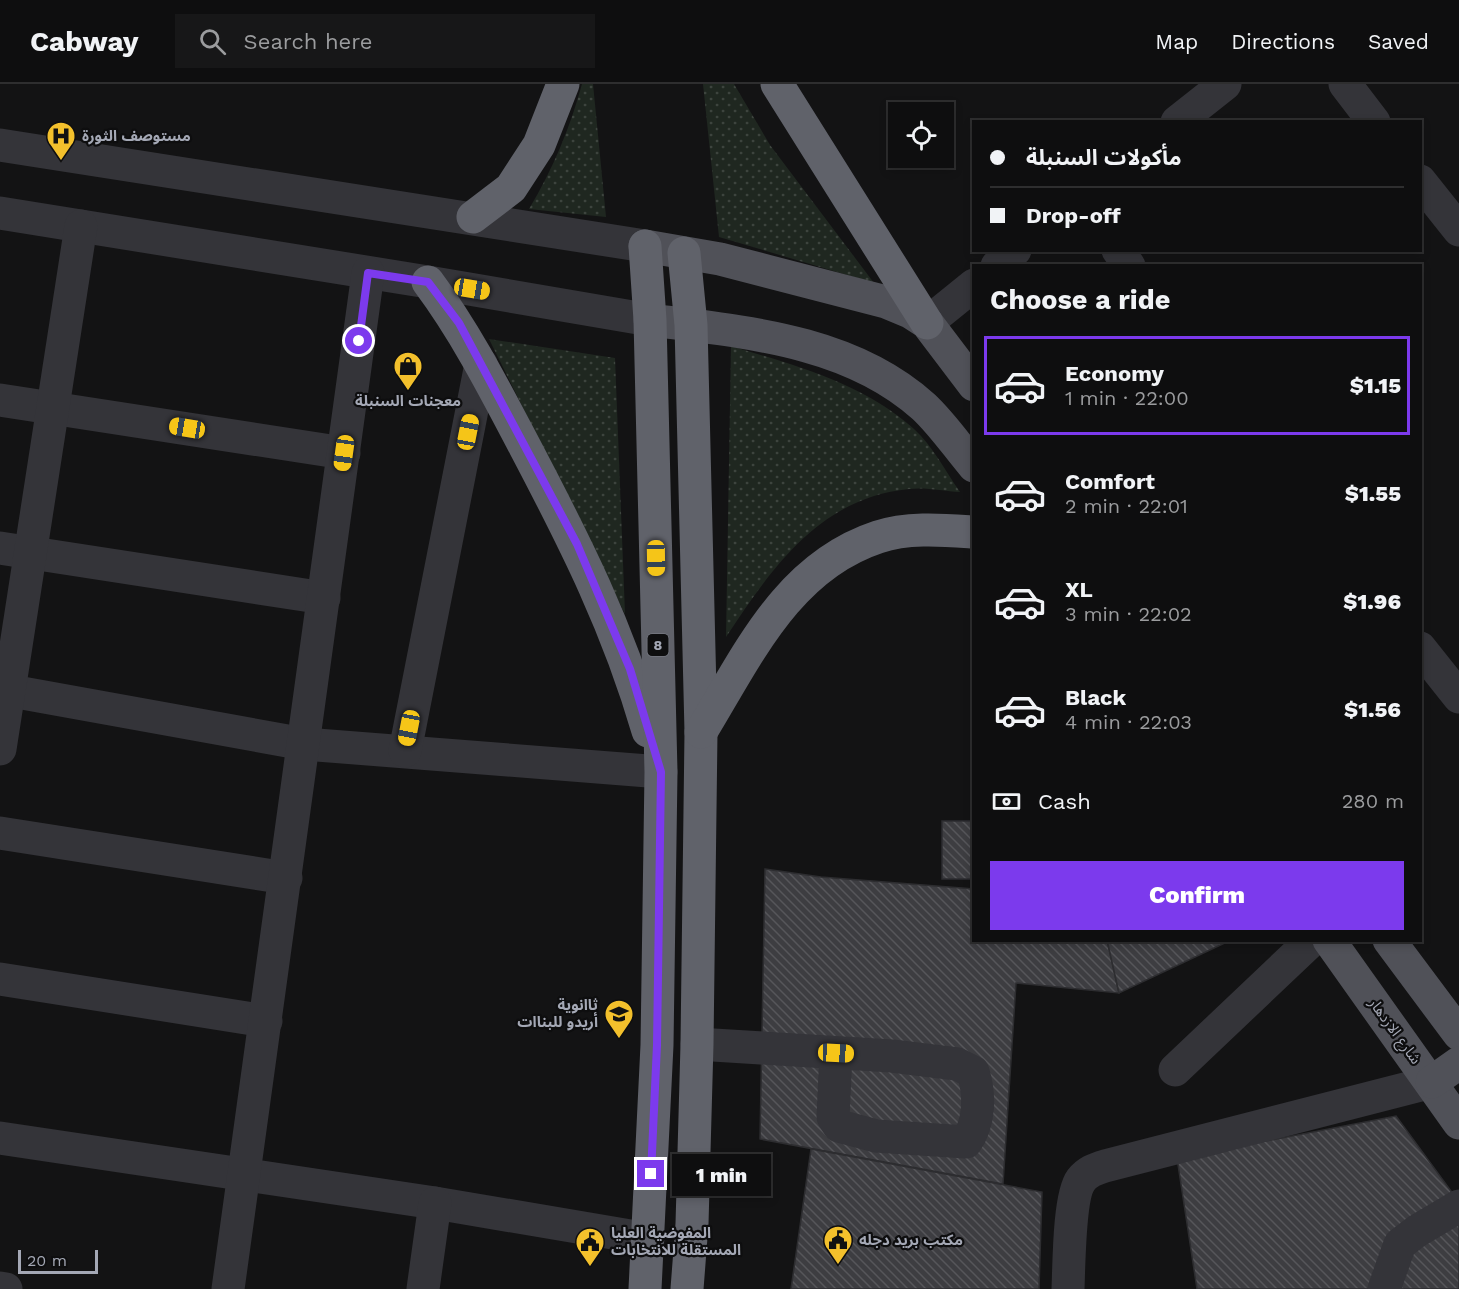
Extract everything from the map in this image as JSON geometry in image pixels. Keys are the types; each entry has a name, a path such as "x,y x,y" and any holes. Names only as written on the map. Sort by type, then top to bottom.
{"highway":[{"path":"473,217 511,188 539,145 563,84"},
{"path":"777,84 927,323"},
{"name":"8","path":"645,246 650,320 661,772 657,1045 645,1289"},
{"path":"684,253 691,325 701,732 697,1044 692,1224 687,1289"},
{"path":"428,282 459,323 577,544 603,600 630,669 661,772"},
{"path":"701,732 776,609 821,565 879,537 930,529 972,532"}],"main road":[{"path":"645,246 684,253 886,302 910,312 927,323 972,383"},
{"path":"650,320 794,342 853,361 905,392 922,406 940,423 972,463"},
{"name":"شارع الازدهار","path":"1330,942 1459,1123"},
{"path":"1390,942 1459,1034"},
{"path":"1432,1082 1459,1063"}],"street":[{"path":"1180,120 1225,84"},
{"path":"1345,84 1372,120"},
{"path":"0,145 473,217 645,246"},
{"path":"1422,184 1459,230"},
{"path":"0,213 650,320"},
{"path":"0,749 15,550 52,408 81,226"},
{"path":"999,264 1013,252"},
{"path":"228,1289 246,1175 368,273"},
{"path":"927,323 972,287"},
{"path":"405,751 481,364"},
{"path":"0,400 344,453"},
{"path":"15,550 324,598"},
{"path":"1422,651 1459,697"},
{"path":"4,690 304,744 661,772"},
{"path":"0,833 286,878"},
{"path":"1175,1070 1310,942"},
{"path":"0,979 266,1021"},
{"path":"697,1044 836,1053 957,1064 973,1072 978,1089 974,1131 966,1142 876,1136 839,1126 833,1117 836,1053"},
{"path":"1068,1289 1075,1197 1081,1180 1088,1173 1105,1166 1432,1082"},
{"path":"0,1138 435,1203 648,1239"},
{"path":"423,1289 435,1203"},
{"path":"1384,1289 1400,1244 1459,1206"},
{"path":"0,1288 6,1289"}],"shaded area":[{"path":"582,84 593,84 606,217 529,209 560,148"},
{"path":"703,84 734,84 770,145 874,283 719,237"},
{"path":"489,339 615,358 625,614"},
{"path":"731,346 803,368 873,399 921,435 960,492 909,489 877,495 849,506 801,540 780,562 726,637"}],"building":[{"path":"942,821 972,821 972,879 942,879"},
{"path":"765,869 821,877 972,889 972,942 1107,942 1119,993 1016,983 1003,1184 760,1139"},
{"path":"1107,942 1227,942 1119,993"},
{"path":"1396,1116 1459,1202 1459,1289 1197,1289 1177,1158"},
{"path":"811,1149 1042,1192 1039,1289 791,1289"}],"place":[{"name":"مستوصف الثورة","path":"61,162"},
{"name":"معجنات السنبلة","path":"408,392"},
{"name":"ثاانوية أريدو للبناات","path":"619,1040"},
{"name":"مكتب بريد دجله","path":"838,1266"},
{"name":"المفوضية العليا المستقلة للانتخابات","path":"590,1268"}],"route":[{"path":"359,341 368,273 428,282 459,323 577,544 603,600 630,669 661,772 657,1045 651,1174"}]}
